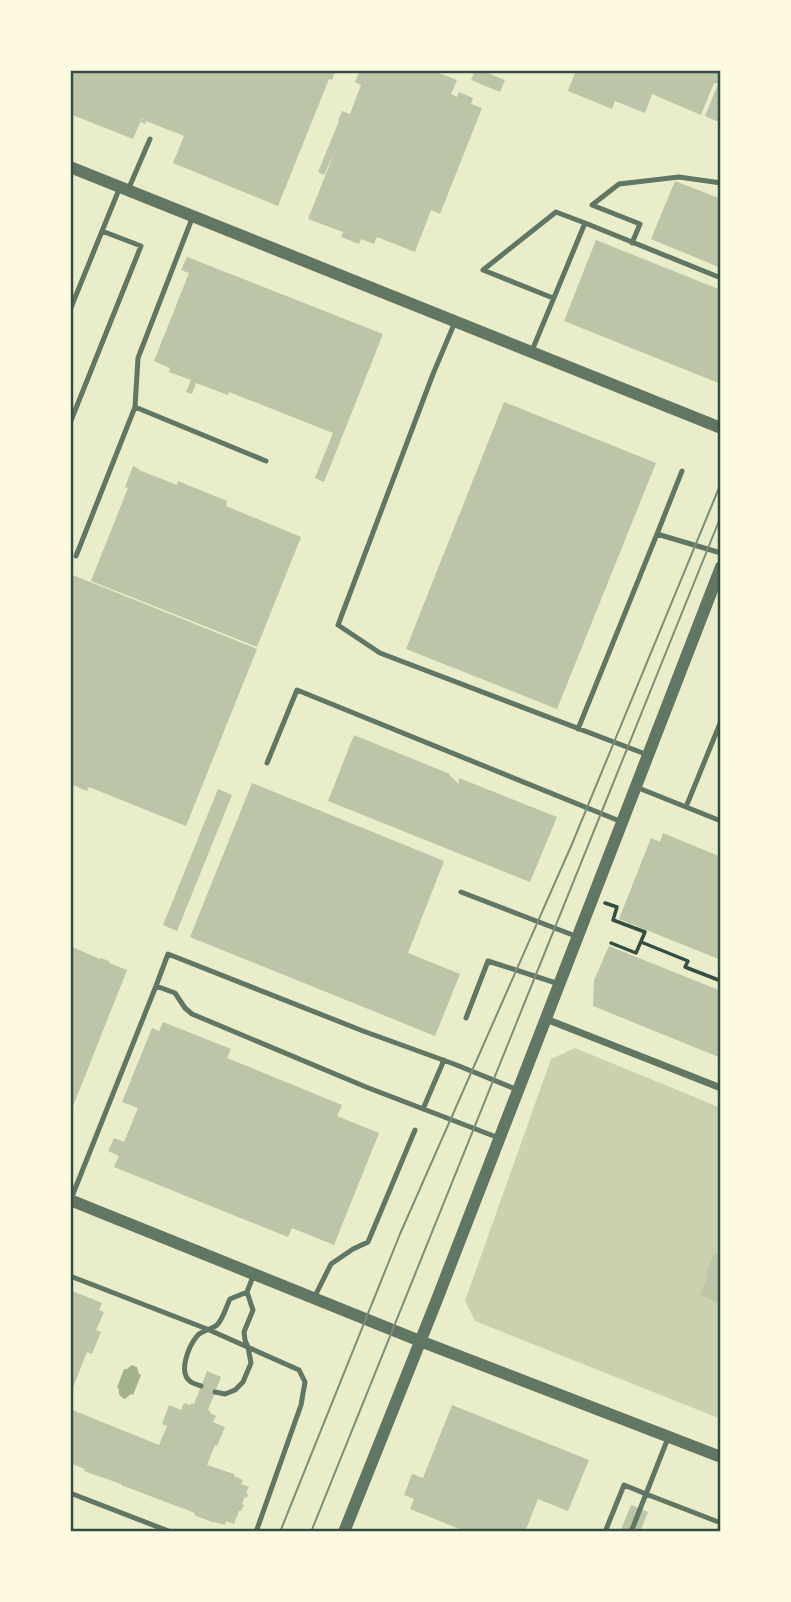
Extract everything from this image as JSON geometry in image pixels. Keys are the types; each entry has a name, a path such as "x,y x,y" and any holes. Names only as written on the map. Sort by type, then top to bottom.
{"street":[{"path":"71,170 193,216 721,428"},
{"path":"344,1532 721,567"},
{"path":"546,1019 721,1088"},
{"path":"71,1200 721,1457"}],"lane":[{"path":"70,310 102,231 150,139"},
{"path":"632,243 640,224 592,205 619,184 679,177 721,183"},
{"path":"554,298 483,270 556,212 721,278"},
{"path":"76,556 135,407 138,358 193,216"},
{"path":"531,353 585,223"},
{"path":"70,423 141,246 102,231"},
{"path":"455,322 338,625 380,653 648,755"},
{"path":"135,407 266,461"},
{"path":"578,729 682,471"},
{"path":"657,534 721,553"},
{"path":"267,763 297,690 622,822"},
{"path":"686,807 721,721"},
{"path":"636,787 721,821"},
{"path":"461,892 578,937"},
{"path":"71,1200 168,954 518,1090"},
{"path":"466,1018 488,961 559,984"},
{"path":"156,986 174,993 192,1014 366,1087 499,1138"},
{"path":"423,1109 444,1060"},
{"path":"314,1298 331,1264 368,1242 415,1130"},
{"path":"215,1392 225,1394 235,1390 243,1382 251,1363 244,1332 253,1310 247,1292 254,1274"},
{"path":"70,1276 207,1329 299,1370 305,1382 301,1405 256,1532"},
{"path":"201,1386 190,1382 185,1375 184,1366 188,1354 198,1334 219,1323 230,1299 247,1292"},
{"path":"631,1532 668,1437"},
{"path":"605,1532 624,1485 721,1523"},
{"path":"70,1493 171,1532"}],"path":[{"path":"605,903 617,908 613,920 645,932 636,953 611,943"},
{"path":"641,942 688,961 685,967 721,981"}],"shaded area":[{"path":"575,1048 721,1108 721,1419 475,1321 465,1301 551,1059"},
{"path":"132,1365 137,1367 141,1375 133,1395 125,1399 117,1388 124,1369"}],"building":[{"path":"70,70 336,70 332,80 329,79 278,206 173,163 184,136 146,121 145,124 141,122 142,118 133,139 70,114"},
{"path":"360,70 431,70 457,80 451,94 457,97 459,92 473,98 471,104 482,108 440,214 431,210 415,252 377,237 374,244 361,239 359,244 341,237 343,232 308,219 335,151 324,175 318,172 342,111 350,114 361,85 355,82"},
{"path":"475,70 505,80 500,92 471,80"},
{"path":"576,70 721,70 721,123 705,116 718,84 714,83 701,115 652,94 645,113 615,101 612,109 568,91"},
{"path":"675,181 721,199 721,268 651,239"},
{"path":"596,240 721,290 721,384 564,321"},
{"path":"187,257 383,334 324,482 315,478 333,433 229,392 228,395 196,383 192,394 186,392 191,380 169,372 170,368 154,361 189,273 181,270"},
{"path":"504,402 656,463 557,709 406,649"},
{"path":"133,466 177,485 178,481 227,501 226,506 301,537 257,647 91,581 128,488 125,487"},
{"path":"70,574 257,649 186,826 89,787 87,791 70,784"},
{"path":"354,735 450,774 459,784 459,778 557,817 530,882 328,801"},
{"path":"252,783 444,861 408,953 460,974 435,1036 190,937"},
{"path":"218,789 232,795 177,931 163,925"},
{"path":"663,833 721,857 721,960 619,919 651,838 660,842"},
{"path":"70,946 127,970 70,1114"},
{"path":"609,946 721,991 721,1058 593,1006 594,980"},
{"path":"163,1022 231,1049 227,1058 342,1105 337,1116 379,1133 334,1245 292,1228 288,1237 114,1167 119,1156 108,1151 114,1138 124,1142 138,1108 122,1102 152,1028 159,1031"},
{"path":"721,1243 721,1293 717,1302 700,1295 708,1276 705,1275"},
{"path":"70,1290 102,1303 99,1310 104,1312 96,1330 101,1332 92,1354 87,1352 70,1395"},
{"path":"207,1371 221,1377 208,1410 216,1416 213,1422 225,1427 207,1465 234,1474 243,1480 241,1484 249,1487 247,1498 245,1497 234,1524 226,1521 225,1525 215,1523 70,1463 70,1409 159,1445 167,1426 162,1424 169,1405 181,1410 184,1403 194,1404"},
{"path":"452,1405 589,1460 568,1511 538,1499 525,1532 467,1532 410,1509 414,1499 404,1495 412,1474 423,1478"},
{"path":"631,1505 648,1512 640,1532 620,1532"}],"tram line":[{"path":"280,1532 400,1234 572,844 721,483"},
{"path":"311,1532 721,516"}]}
